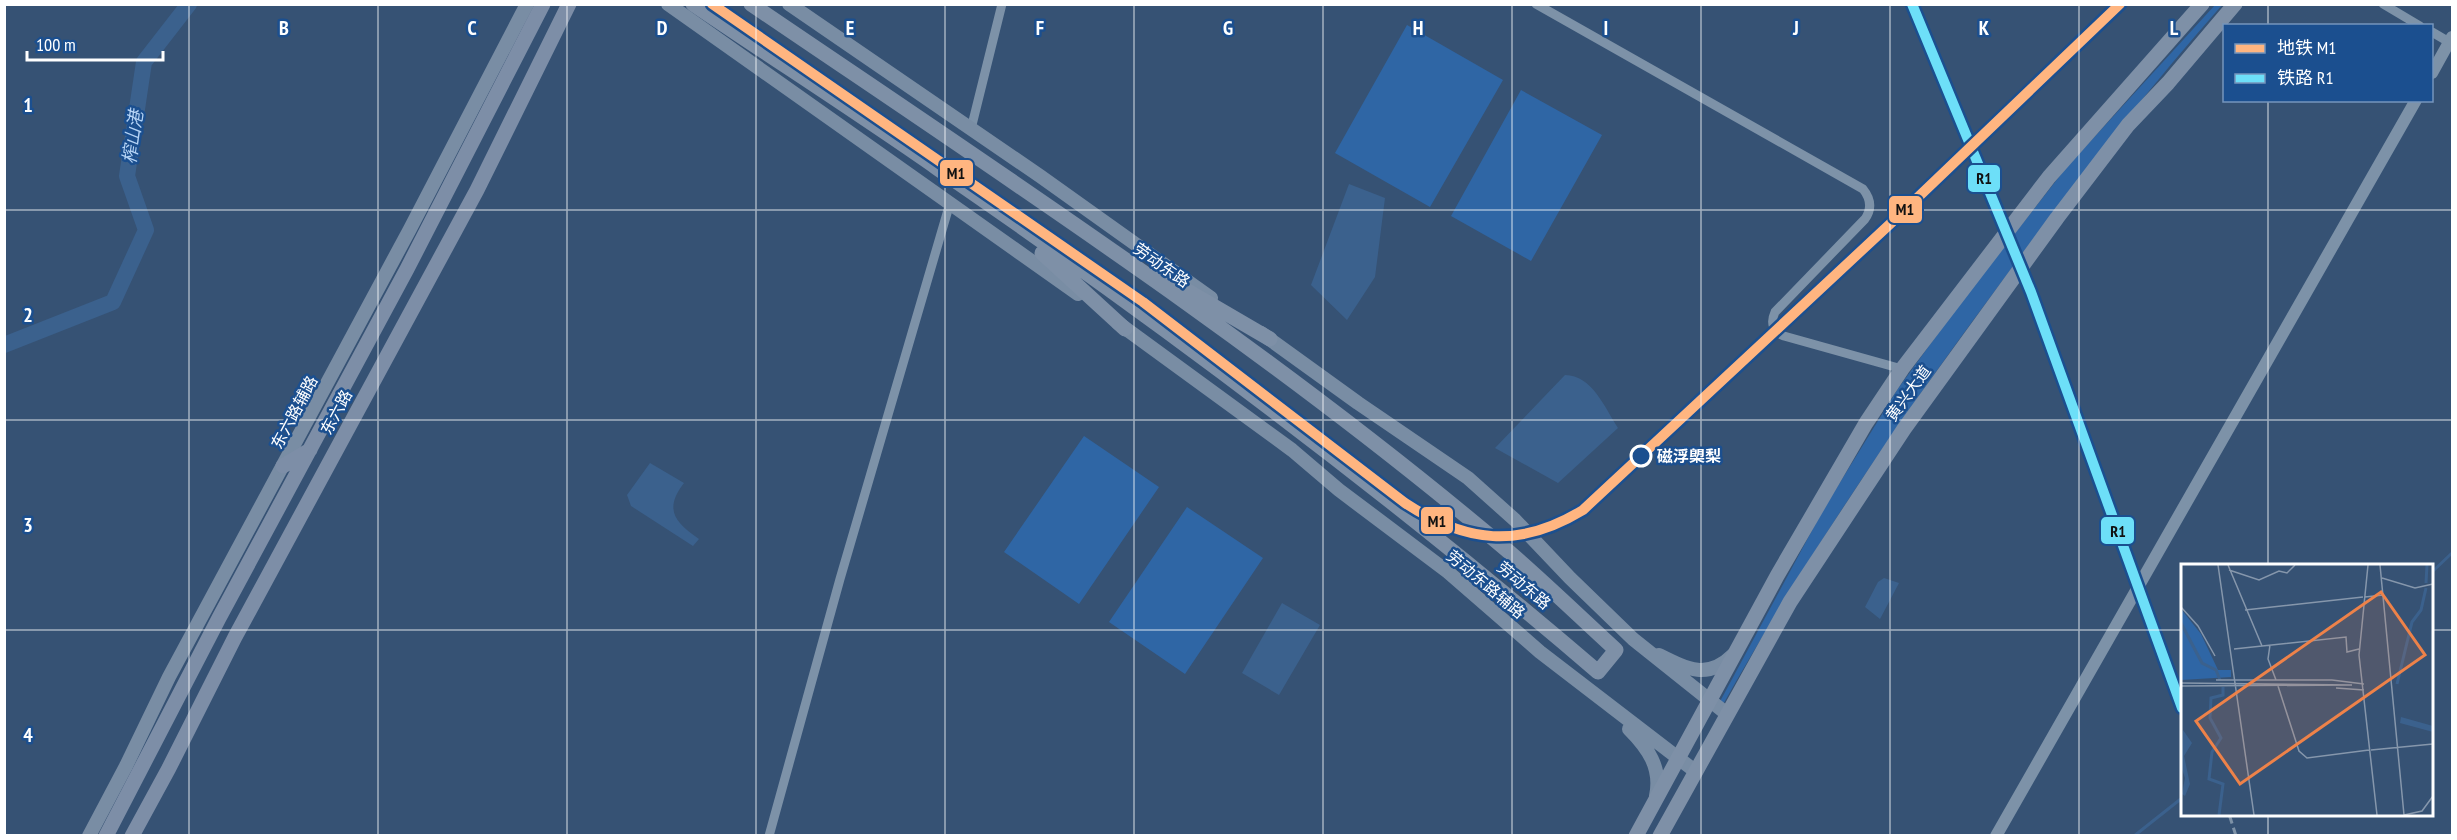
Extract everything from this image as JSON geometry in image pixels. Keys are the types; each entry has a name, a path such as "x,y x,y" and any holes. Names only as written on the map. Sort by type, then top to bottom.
{"highway":[{"name":"劳动东路","path":"693,4 937,168 1132,306 1454,550 1598,672 1616,650 1508,551 1332,411 1256,354 897,101 751,4"},
{"name":"黄兴大道","path":"1636,836 1733,655 1831,482 1902,369 2049,177 2202,4"},
{"name":"黄兴大道","path":"1660,836 1790,602 1904,429 2057,218 2128,125 2235,4"},
{"path":"937,168 1052,260 1125,329"},
{"path":"1030,195 1189,293 1270,339"}],"main road":[{"name":"东六路辅路","path":"88,836 126,766 169,677 411,229 527,4"},
{"name":"东六路","path":"132,836 235,637 467,210 566,11 574,4"},
{"name":"劳动东路辅路","path":"668,4 950,203 1293,450 1339,490 1448,572 1565,671 1695,771"},
{"path":"789,4 1468,478 1515,520 1633,639 1727,714"},
{"name":"东六路","path":"106,836 219,618 407,269 543,5"},
{"path":"283,466 310,450"},
{"path":"1633,639 1655,653 1696,670 1717,668 1733,655"},
{"path":"1565,671 1638,738 1650,755 1658,777 1654,803"}],"street":[{"path":"971,129 1002,4"},
{"path":"1536,4 1863,189 1870,207 1865,219 1775,312 1773,327 1784,336 1902,369"},
{"path":"2383,4 2417,24"},
{"path":"2433,32 2451,40 2433,71"},
{"path":"1996,836 2415,102"},
{"path":"769,836 840,579 950,203"}],"shaded area":[{"path":"2215,5 2222,5 2162,75 2077,182 1921,393 1817,548 1721,708 1717,707 1823,510 1897,390 1958,306 2066,168"},
{"path":"1407,25 1503,80 1430,207 1335,153"},
{"path":"1521,90 1602,135 1531,261 1451,216"},
{"path":"1349,184 1385,198 1375,277 1347,320 1311,285"},
{"path":"1565,375 1574,376 1590,386 1603,402 1618,428 1558,483 1495,448"},
{"path":"1084,436 1159,487 1079,604 1004,552"},
{"path":"650,463 684,483 674,500 673,508 683,527 699,539 693,546 631,506 627,495"},
{"path":"1187,507 1263,558 1185,674 1109,622"},
{"path":"1884,578 1899,583 1880,619 1865,607 1878,582"},
{"path":"1282,603 1320,625 1279,695 1242,673"}],"waterway":[{"name":"榨山港","path":"4,345 113,302 146,230 127,176 144,62 189,4"},
{"path":"2433,571 2452,553"},
{"path":"2134,836 2181,799"}],"railway":[{"path":"1912,4 2031,292 2181,705"},
{"path":"2230,816 2236,836"}],"metro line":[{"name":"M1","path":"712,4 1143,302 1405,503 1450,526 1471,533 1493,536 1537,531 1559,523 1583,510 1890,224 2120,4"}],"rail line":[{"name":"R1","path":"1912,4 2031,292 2181,705"}],"place":[{"name":"磁浮㮾梨","path":"1641,456"}]}
